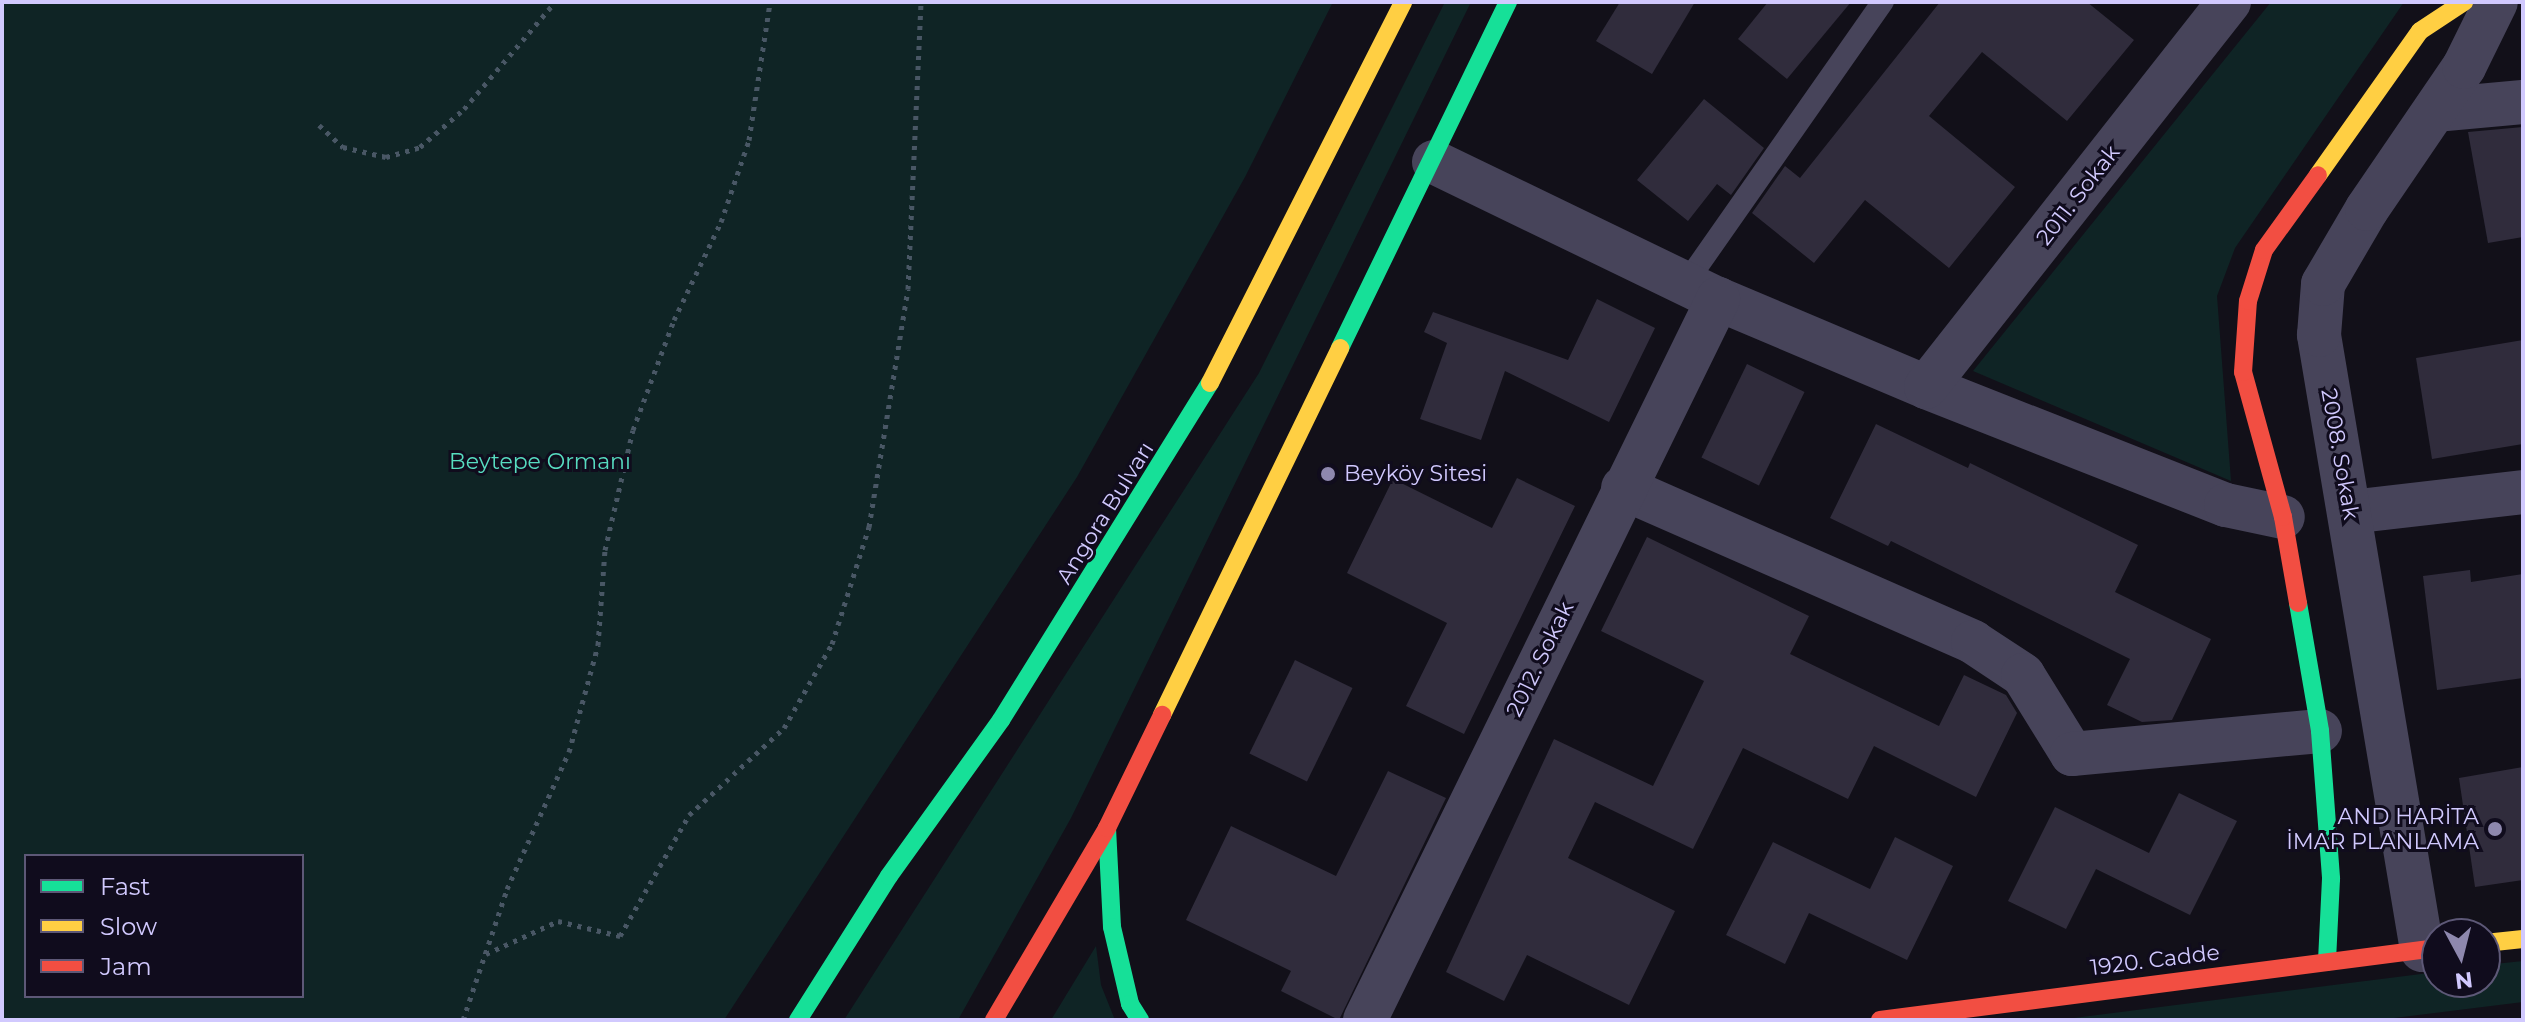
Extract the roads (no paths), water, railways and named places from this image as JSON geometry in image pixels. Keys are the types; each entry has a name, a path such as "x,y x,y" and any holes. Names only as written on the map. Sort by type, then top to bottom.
{"main road":[{"name":"Angora Bulvarı","path":"798,1020 889,876 1001,720 1196,412 1403,2"},
{"path":"994,1020 1107,828 1434,162 1508,2"},
{"path":"2327,962 2331,879 2320,731 2283,517 2243,372 2248,301 2264,250 2420,31 2464,2"},
{"path":"1107,828 1112,927 1130,1004 1140,1020"},
{"path":"2501,941 2523,939"},
{"name":"1920. Cadde","path":"1880,1020 2421,950"}],"street":[{"name":"2011. Sokak","path":"1926,387 2229,2"},
{"name":"2008. Sokak","path":"2423,918 2319,335 2323,284 2464,67 2496,2"},
{"path":"2435,110 2523,102"},
{"path":"1434,162 1703,290 1926,387 2226,505 2283,517"},
{"name":"2012. Sokak","path":"1365,1020 1623,488 1703,290"},
{"path":"1623,488 1973,642 2023,675 2072,754 2320,731"},
{"path":"2350,512 2523,492"}],"lane":[{"path":"1703,290 1883,2"}],"place":[{"name":"Beyköy Sitesi","path":"1328,474"},
{"name":"AND HARİTA İMAR PLANLAMA","path":"2495,829"}],"park label":[{"name":"Beytepe Ormanı","path":"540,462"}]}
